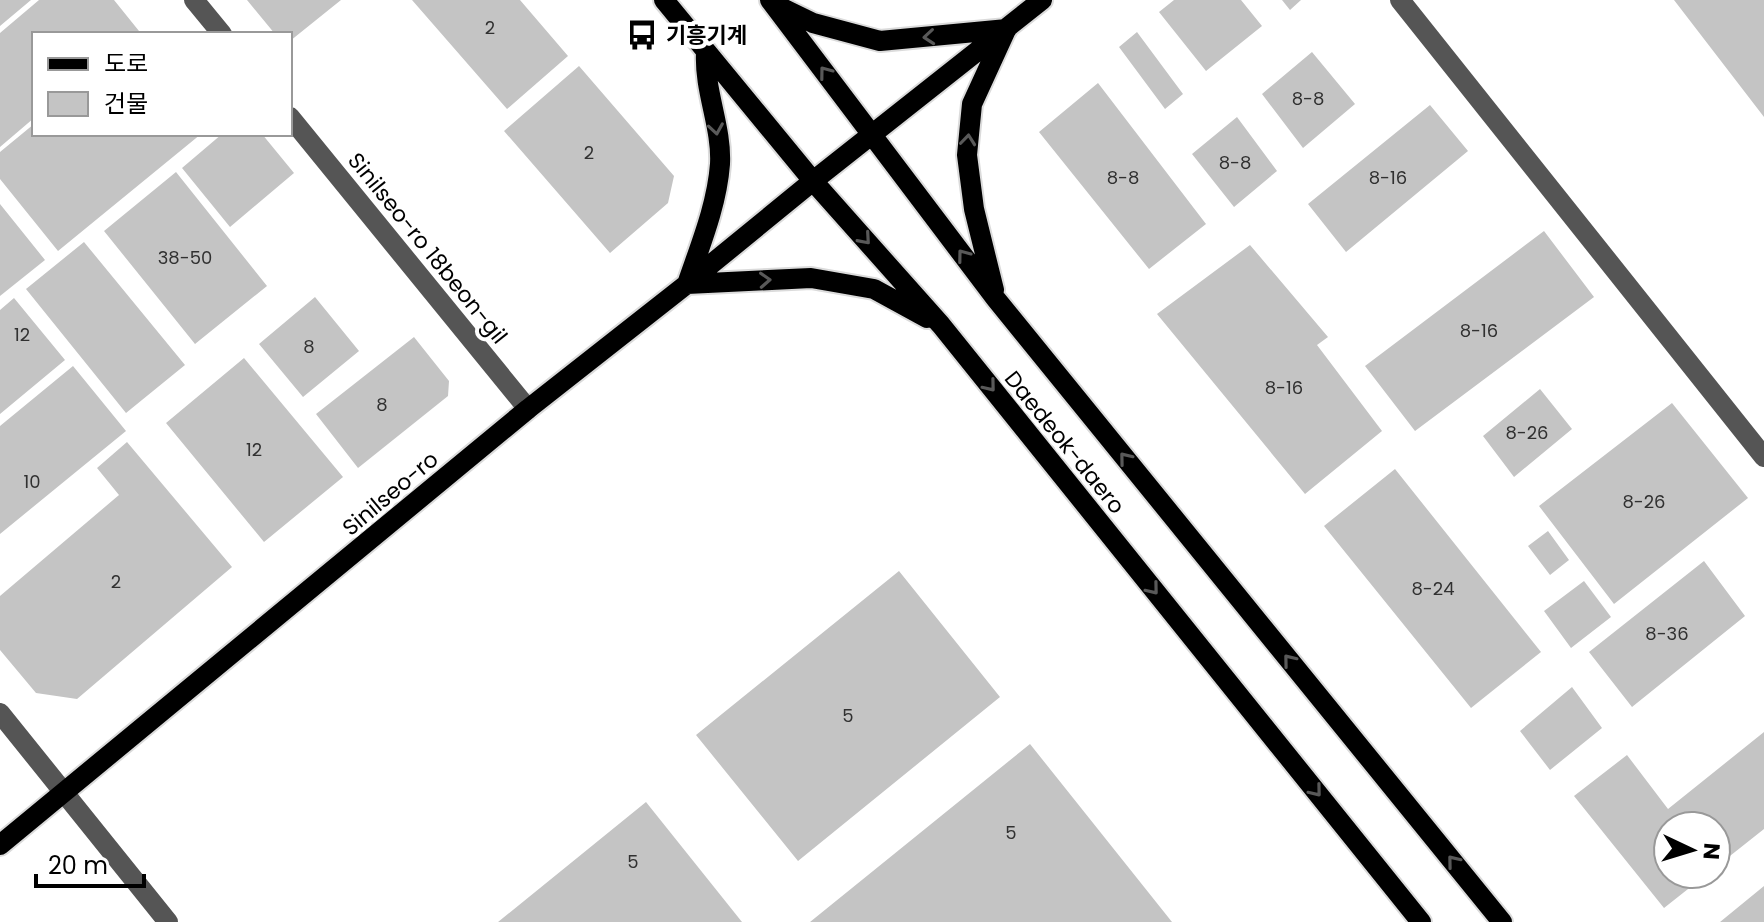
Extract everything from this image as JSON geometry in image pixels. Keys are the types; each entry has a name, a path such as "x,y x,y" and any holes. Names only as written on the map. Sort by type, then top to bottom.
{"main road":[{"name":"Daedeok-daero","path":"664,0 813,181 941,325 1421,922"},
{"name":"Sinilseo-ro","path":"0,845 528,409 1042,0"},
{"name":"Daedeok-daero","path":"772,2 996,299 1502,922"},
{"path":"772,2 813,23 880,41 1007,29"},
{"path":"996,299 974,209 967,155 972,104 1007,29"},
{"path":"706,53 705,74 720,163 712,210 687,284 811,278 874,289 941,325"}],"street":[{"path":"194,0 220,32"},
{"path":"1400,0 1764,457"},
{"name":"Sinilseo-ro 18beon-gil","path":"292,119 528,409"},
{"path":"0,713 168,922"}],"building":[{"path":"0,0 31,0 0,26"},
{"path":"39,0 114,0 139,31 32,32 32,120 0,147 0,33"},
{"path":"247,0 341,0 292,39 292,32 273,32"},
{"path":"412,0 520,0 568,56 507,109"},
{"path":"1174,0 1241,0 1262,26 1206,71 1159,12"},
{"path":"1282,0 1301,0 1290,10"},
{"path":"1674,0 1764,0 1764,117"},
{"path":"1137,32 1183,94 1165,109 1119,47"},
{"path":"1312,52 1355,104 1303,148 1262,94"},
{"path":"579,66 674,176 668,203 610,253 504,131"},
{"path":"1098,83 1206,224 1149,269 1039,132"},
{"path":"1430,105 1468,151 1346,252 1308,204"},
{"path":"1237,117 1277,171 1234,207 1192,154"},
{"path":"32,126 32,136 199,136 58,251 0,179 0,152"},
{"path":"220,136 264,136 294,173 230,227 182,168"},
{"path":"176,172 267,286 195,344 104,231"},
{"path":"0,204 45,260 0,296"},
{"path":"1544,231 1594,297 1415,431 1365,366"},
{"path":"84,242 185,365 126,413 26,289"},
{"path":"1250,245 1328,337 1317,345 1382,431 1305,494 1157,314"},
{"path":"315,297 359,351 303,397 259,344"},
{"path":"14,298 65,360 0,414 0,310"},
{"path":"414,337 449,381 448,396 358,468 316,414"},
{"path":"244,358 343,477 264,542 166,423"},
{"path":"73,366 126,431 0,534 0,426"},
{"path":"1540,389 1572,429 1514,477 1483,436"},
{"path":"1672,403 1748,498 1614,604 1539,506"},
{"path":"127,442 232,567 77,699 36,693 0,650 0,596 119,495 97,468"},
{"path":"1395,469 1541,652 1471,708 1324,526"},
{"path":"1548,531 1569,560 1550,575 1528,546"},
{"path":"1704,561 1745,616 1632,707 1589,652"},
{"path":"899,571 1000,697 798,861 696,735"},
{"path":"1584,581 1611,617 1571,648 1544,611"},
{"path":"1572,687 1602,728 1550,770 1520,731"},
{"path":"1764,732 1764,829 1732,854 1732,810 1652,810 1652,890 1687,890 1664,908 1574,796 1627,755 1668,809"},
{"path":"1030,744 1172,922 810,922"},
{"path":"646,802 742,922 498,922"},
{"path":"1764,886 1764,922 1720,922"}],"place":[{"name":"기흥기계","path":"642,35"}]}
